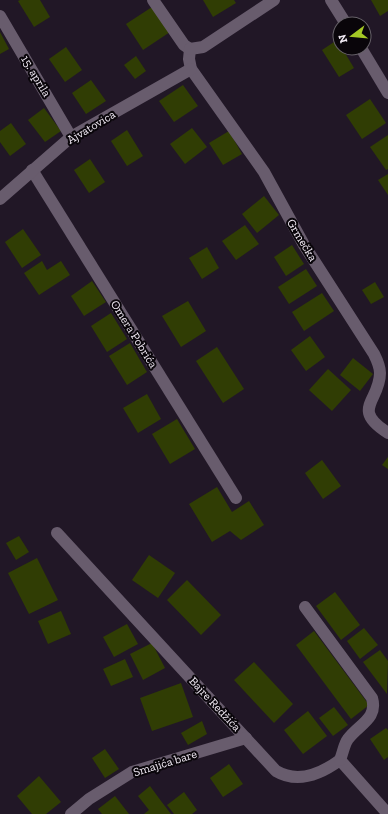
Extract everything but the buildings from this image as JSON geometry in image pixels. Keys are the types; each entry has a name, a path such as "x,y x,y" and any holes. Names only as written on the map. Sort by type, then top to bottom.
{"street":[{"path":"153,0 184,45 190,49 203,47 274,0"},
{"path":"331,0 341,16"},
{"name":"15. aprila","path":"0,16 71,136"},
{"path":"190,49 189,59 191,69"},
{"path":"365,56 388,93"},
{"name":"Ajvatovica","path":"0,199 71,136 191,69"},
{"name":"Grmečka","path":"191,69 264,172 304,245 374,354 379,364 380,373 368,408 373,421 388,433"},
{"name":"Omera Pobrića","path":"32,170 236,498"},
{"name":"Bajre Redžića","path":"57,533 276,771 285,776 295,778 312,775 329,768 340,760"},
{"path":"305,607 372,698 374,713 348,740 340,760 388,814"},
{"name":"Smajića bare","path":"71,814 89,799 132,772 246,738"}]}
